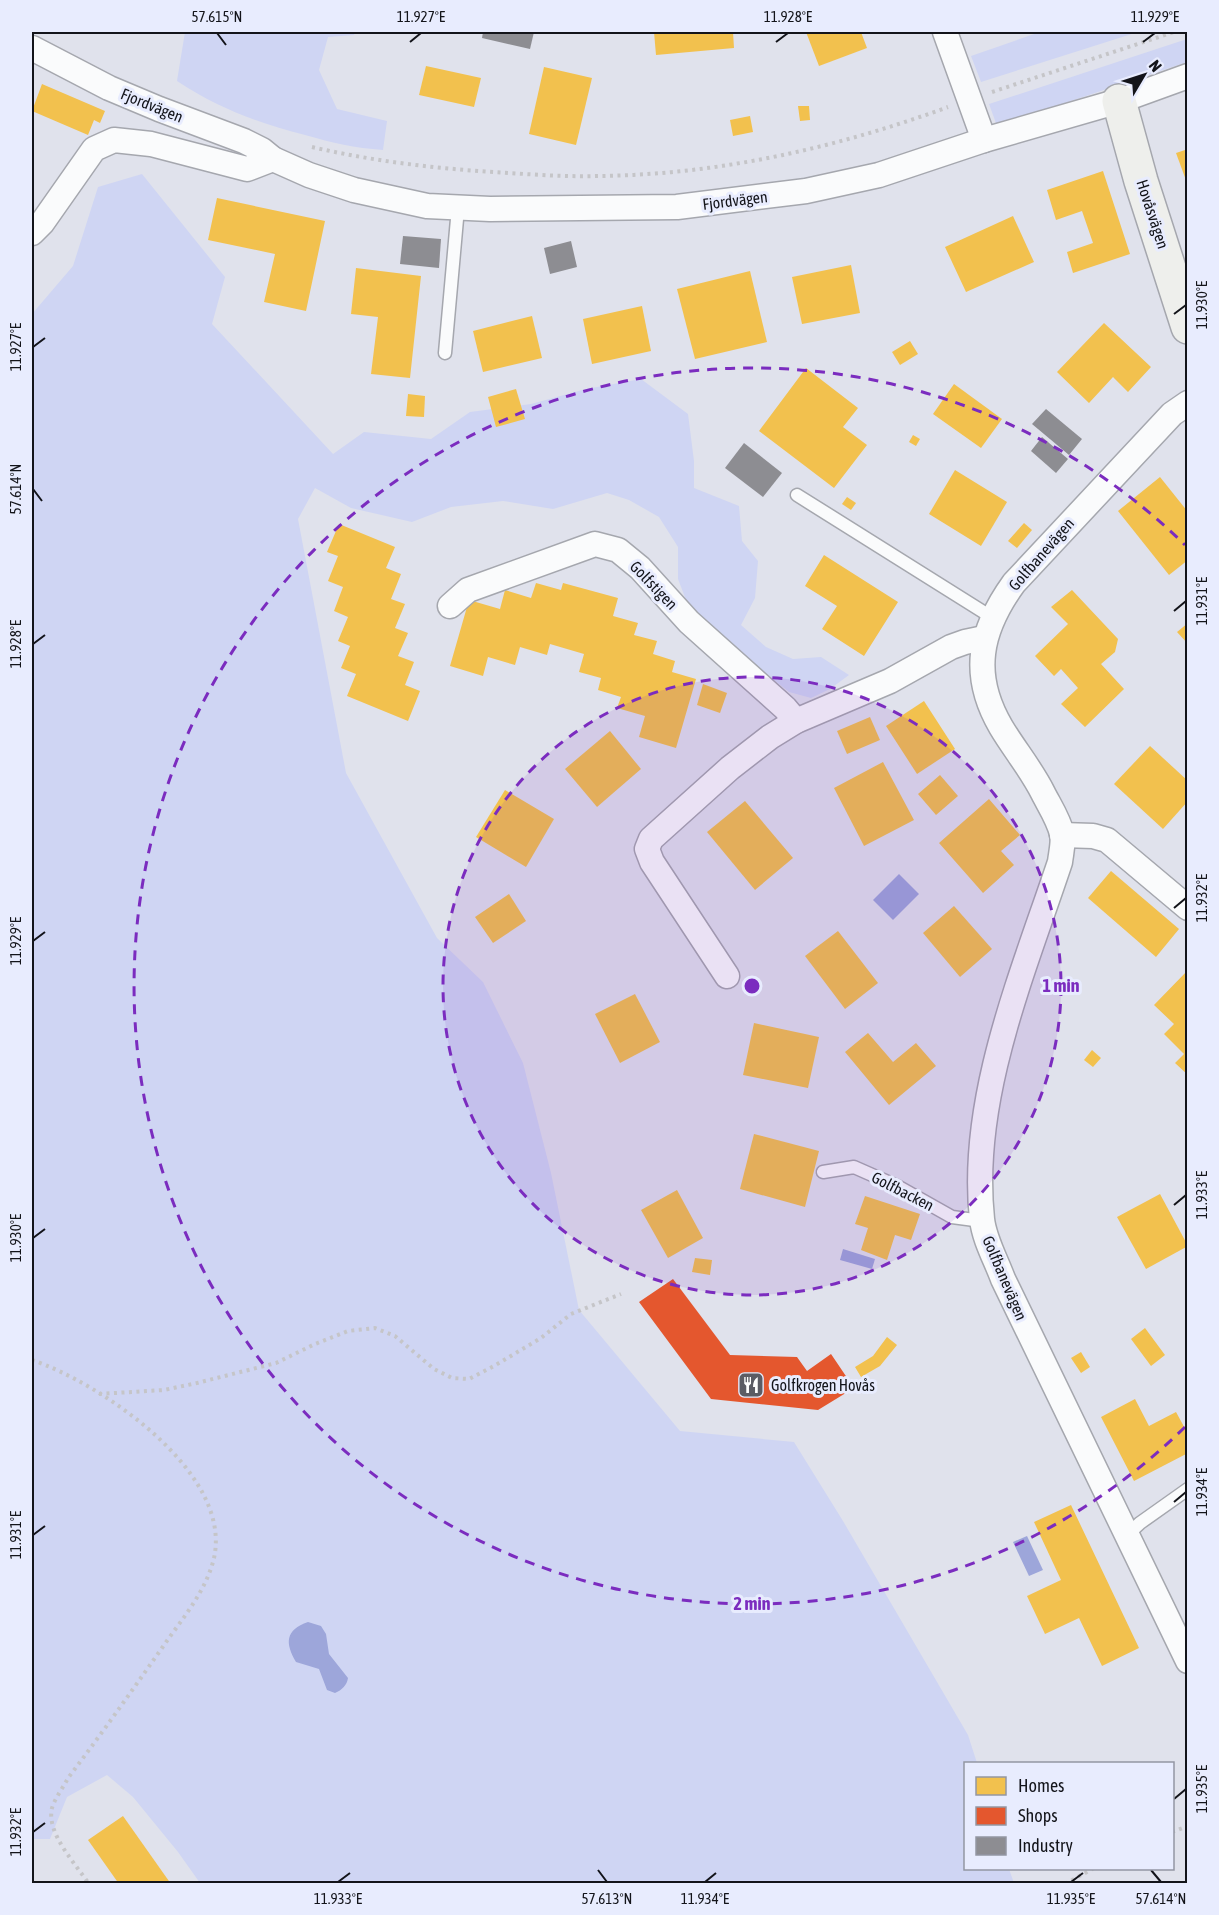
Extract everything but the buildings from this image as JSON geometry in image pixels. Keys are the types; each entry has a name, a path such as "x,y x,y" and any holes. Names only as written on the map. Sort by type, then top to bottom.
{"street":[{"path":"945,32 984,140"},
{"name":"Fjordvägen","path":"32,48 109,88 244,141 262,150 273,159 309,175 354,190 427,206 458,208 677,207 806,191 879,175 984,140 1119,101 1188,76"},
{"name":"Hovåsvägen","path":"1119,101 1141,181 1188,327"},
{"name":"Fjordvägen","path":"32,233 42,223 94,149 114,140 129,140 194,154 247,169 273,159"},
{"name":"Golfbanevägen","path":"1188,403 1172,414 1014,582 1000,601 988,628 982,667 986,696 1000,726 1036,779 1062,835 1060,861 993,1073 980,1173 982,1221 1010,1295 1188,1661"},
{"name":"Golfstigen","path":"450,606 468,590 595,544 618,550 640,568 689,622 785,708 796,722"},
{"path":"727,976 651,862 647,849 657,831 770,736 796,722 890,681 988,628"},
{"path":"1062,835 1094,836 1107,840 1188,908"}],"lane":[{"path":"445,353 458,208"},
{"path":"797,495 988,628"},
{"name":"Golfbacken","path":"823,1172 854,1167 897,1186 952,1217 982,1221"},
{"path":"1127,1535 1188,1489"}],"path":[{"path":"303,145 349,156 438,168 598,176 724,166 795,154 898,125 1174,32"},
{"path":"99,1394 164,1390 197,1383 276,1363 348,1331 375,1328 396,1336 434,1370 452,1378 468,1379 541,1338 571,1314 621,1294"},
{"path":"32,1311 32,1317"},
{"path":"32,1360 67,1375 128,1411 152,1430 170,1448 205,1499 212,1517 216,1539 214,1558 197,1598 68,1779 53,1806 50,1821 56,1836 89,1884"},
{"path":"1174,1832 1188,1826"},
{"path":"1065,1884 1092,1870"}],"shaded area":[{"path":"185,32 355,32 354,35 328,37 319,70 337,109 387,121 383,150 334,143 271,125 239,114 192,91 177,81"},
{"path":"1040,32 1138,32 981,82 971,56"},
{"path":"1187,39 1187,62 997,126 989,104"},
{"path":"142,174 225,277 212,324 333,454 364,432 431,439 470,412 531,404 586,389 641,379 688,414 694,461 694,488 739,506 742,541 758,561 755,598 741,625 766,647 793,659 821,657 849,675 830,689 811,698 789,692 691,613 678,579 678,547 659,517 629,500 607,493 553,509 503,501 451,507 412,522 351,508 315,488 298,519 346,773 437,938 483,982 523,1063 551,1173 579,1310 680,1431 794,1442 968,1735 977,1762 964,1762 964,1870 1009,1870 1014,1883 200,1883 133,1797 107,1775 67,1797 50,1839 32,1839 32,314 73,266 98,187"}],"water":[{"path":"899,874 919,894 893,920 873,900"},
{"path":"843,1249 875,1259 872,1269 840,1260"},
{"path":"1027,1536 1043,1570 1029,1576 1013,1542"},
{"path":"308,1622 321,1626 326,1634 329,1654 348,1678 344,1687 335,1693 327,1690 319,1669 296,1662 290,1649 291,1633 300,1625"}],"place":[{"name":"Golfkrogen Hovås","path":"751,1385"}]}
